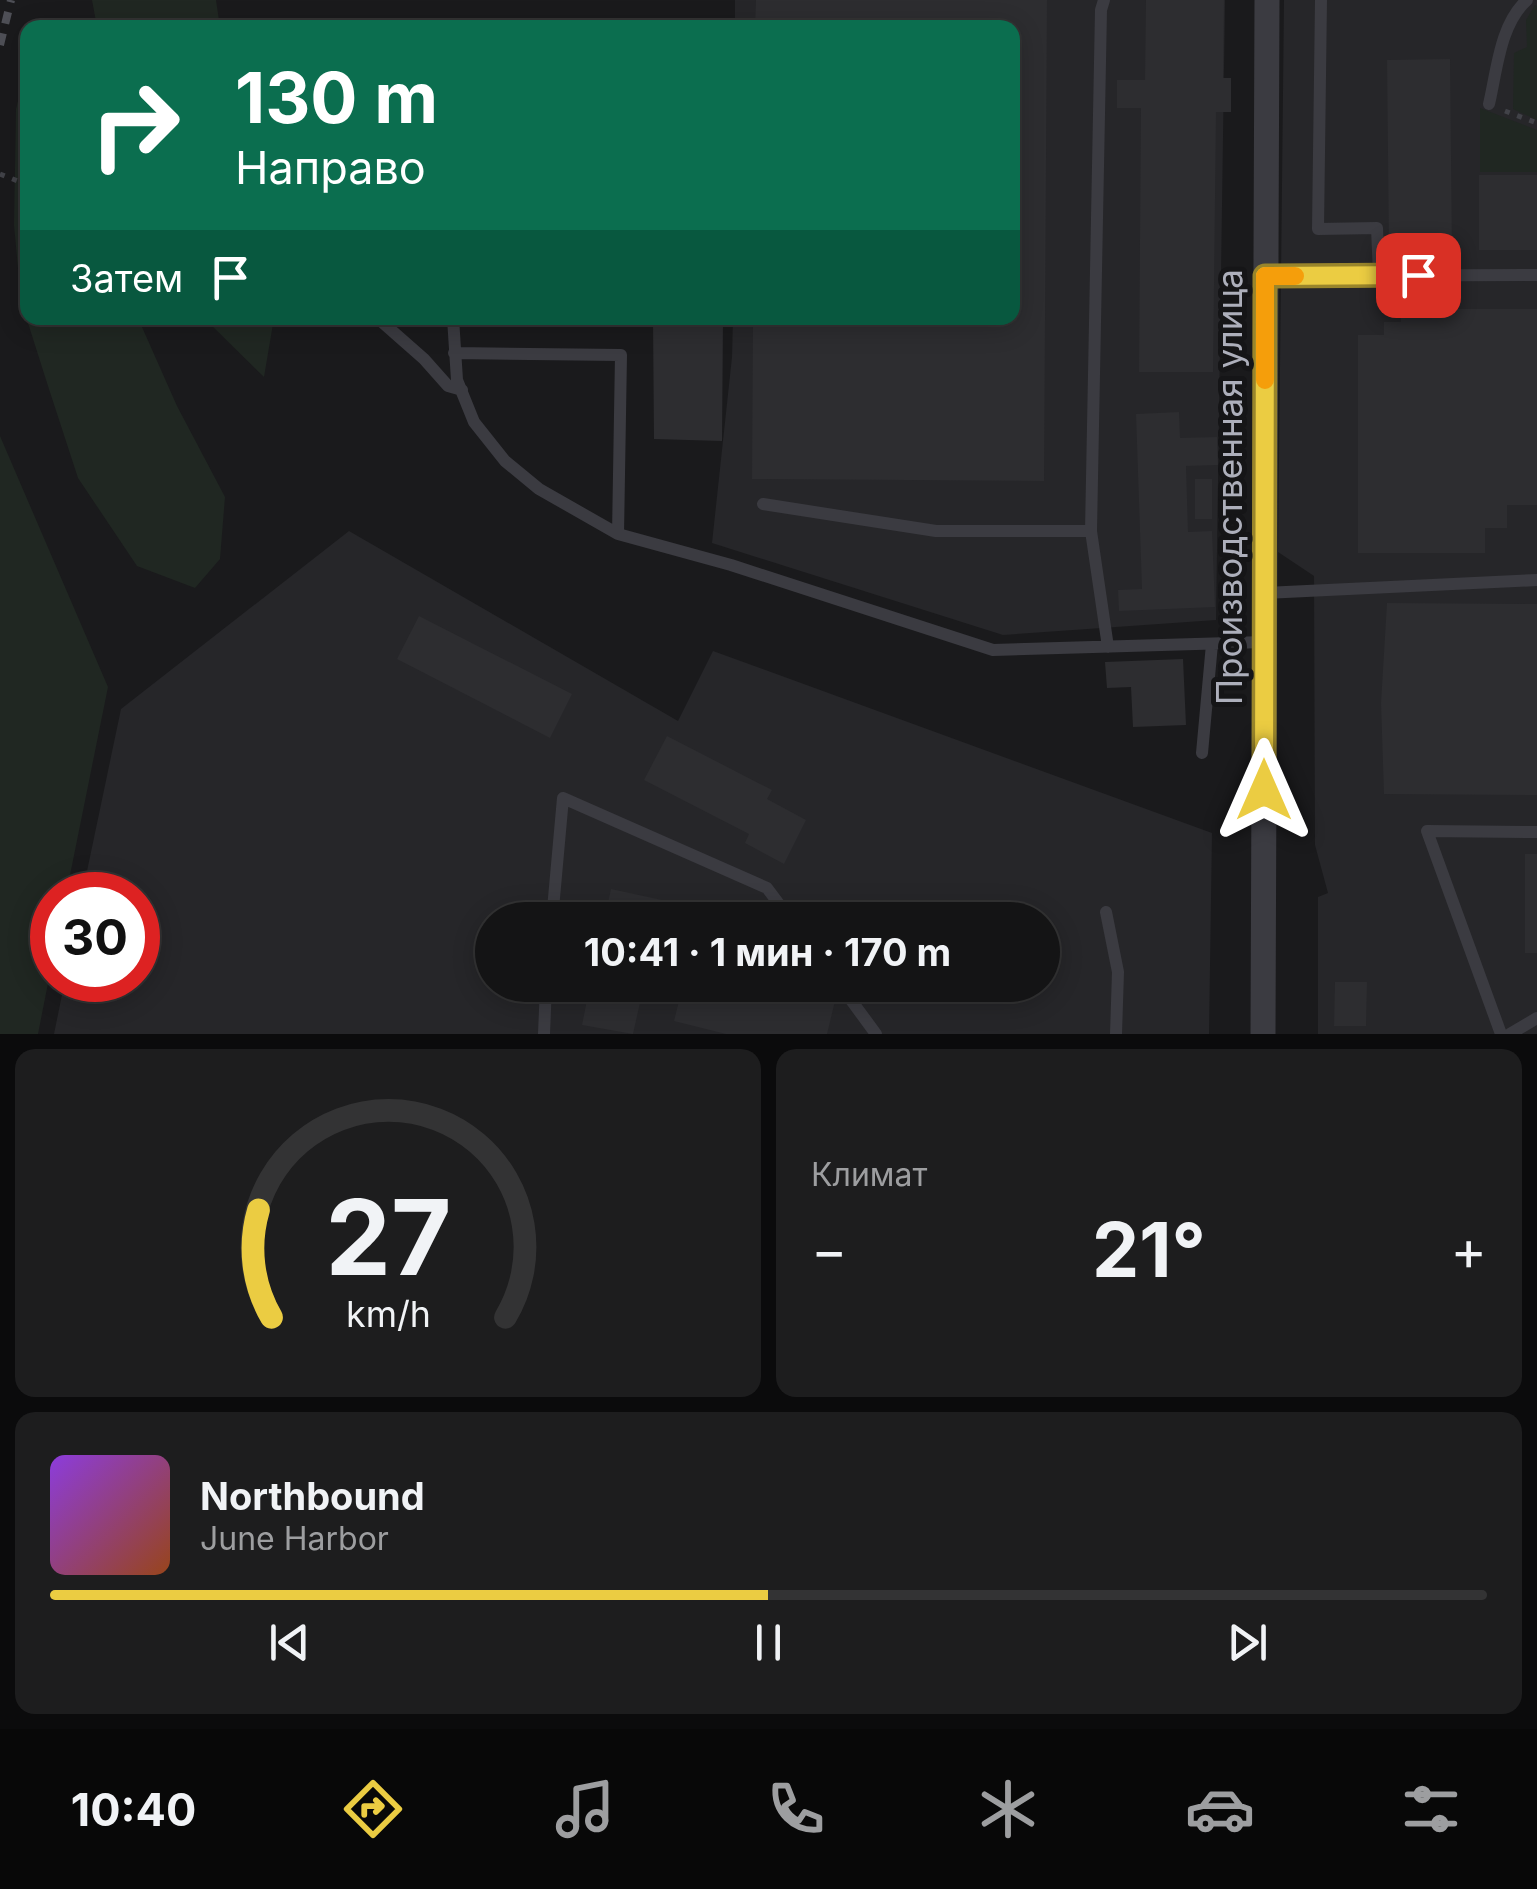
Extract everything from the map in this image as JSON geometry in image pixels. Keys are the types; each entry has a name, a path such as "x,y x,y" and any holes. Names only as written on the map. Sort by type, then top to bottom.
{"street":[{"name":"Производственная улица","path":"1263,1034 1266,0"}],"lane":[{"path":"1104,0 1091,531 1108,647"},
{"path":"1321,0 1318,228 1377,228 1379,276"},
{"path":"1488,104 1506,32 1516,10 1527,0"},
{"path":"1265,276 1537,275"},
{"path":"385,325 448,386 462,390"},
{"path":"453,325 454,353 474,422 505,461 540,489 618,534 731,565 993,650 1264,642"},
{"path":"454,353 620,354 618,534"},
{"path":"763,504 936,531 1091,531"},
{"path":"1264,593 1537,580"},
{"path":"1202,752 1212,644"},
{"path":"554,902 563,798 767,888 778,902"},
{"path":"1501,1034 1427,831 1537,832"},
{"path":"1106,912 1118,972 1116,1034"},
{"path":"544,1034 545,1002"},
{"path":"852,1002 876,1034"},
{"path":"1510,1034 1537,1018"}],"path":[{"path":"1488,104 1537,124"}],"shaded area":[{"path":"92,0 216,0 219,20 96,20"},
{"path":"735,0 1225,0 1216,620 1003,635 712,543 733,325 1020,325 1020,20 735,20"},
{"path":"1284,0 1537,0 1537,1034 1318,1034 1318,897 1328,893 1315,845 1314,576 1278,552"},
{"path":"1535,5 1537,120 1513,109 1514,53 1527,47 1526,20"},
{"path":"20,93 20,290 14,225 16,109"},
{"path":"1480,108 1537,130 1537,172 1480,172"},
{"path":"29,325 141,325 177,406 225,497 220,559 195,588 137,566 78,478"},
{"path":"211,325 273,325 264,377"},
{"path":"0,436 108,687 71,872 30,872 30,1002 44,1002 38,1034 0,1034"},
{"path":"349,531 678,721 713,651 1212,833 1209,1034 54,1034 61,1002 160,1002 160,872 87,872 121,709"}],"building":[{"path":"756,0 1047,0 1044,481 752,479 753,325 1020,325 1020,20 755,20"},
{"path":"1146,0 1224,0 1223,78 1231,78 1231,112 1216,112 1213,372 1139,372 1141,108 1117,108 1117,80 1145,80"},
{"path":"1450,59 1452,251 1389,251 1387,60"},
{"path":"1479,175 1537,175 1537,250 1479,250"},
{"path":"1401,296 1426,296 1426,309 1537,309 1537,505 1507,505 1507,528 1485,528 1485,553 1358,553 1358,335 1384,335 1384,322 1401,322"},
{"path":"653,325 723,325 722,441 654,439"},
{"path":"1179,412 1180,438 1217,437 1218,465 1186,466 1188,532 1212,531 1215,607 1119,611 1118,590 1142,589 1136,414"},
{"path":"1195,479 1212,479 1212,519 1195,519"},
{"path":"1387,603 1537,604 1537,795 1384,794 1381,703"},
{"path":"419,616 572,694 550,738 397,659"},
{"path":"1183,659 1186,725 1133,727 1131,687 1107,688 1105,662"},
{"path":"667,736 772,790 767,799 806,820 784,864 745,843 749,834 644,780"},
{"path":"1525,854 1537,854 1537,953 1525,953"},
{"path":"611,889 662,900 662,902 608,902"},
{"path":"1335,982 1367,982 1366,1026 1334,1026"},
{"path":"587,1002 640,1002 633,1034 582,1025"},
{"path":"679,1002 835,1002 827,1034 726,1034 674,1021"}],"railway":[{"path":"0,45 11,0"}],"slow traffic":[{"path":"1265,380 1265,276 1295,276"}],"route":[{"path":"1264,790 1265,276 1418,275"}]}
